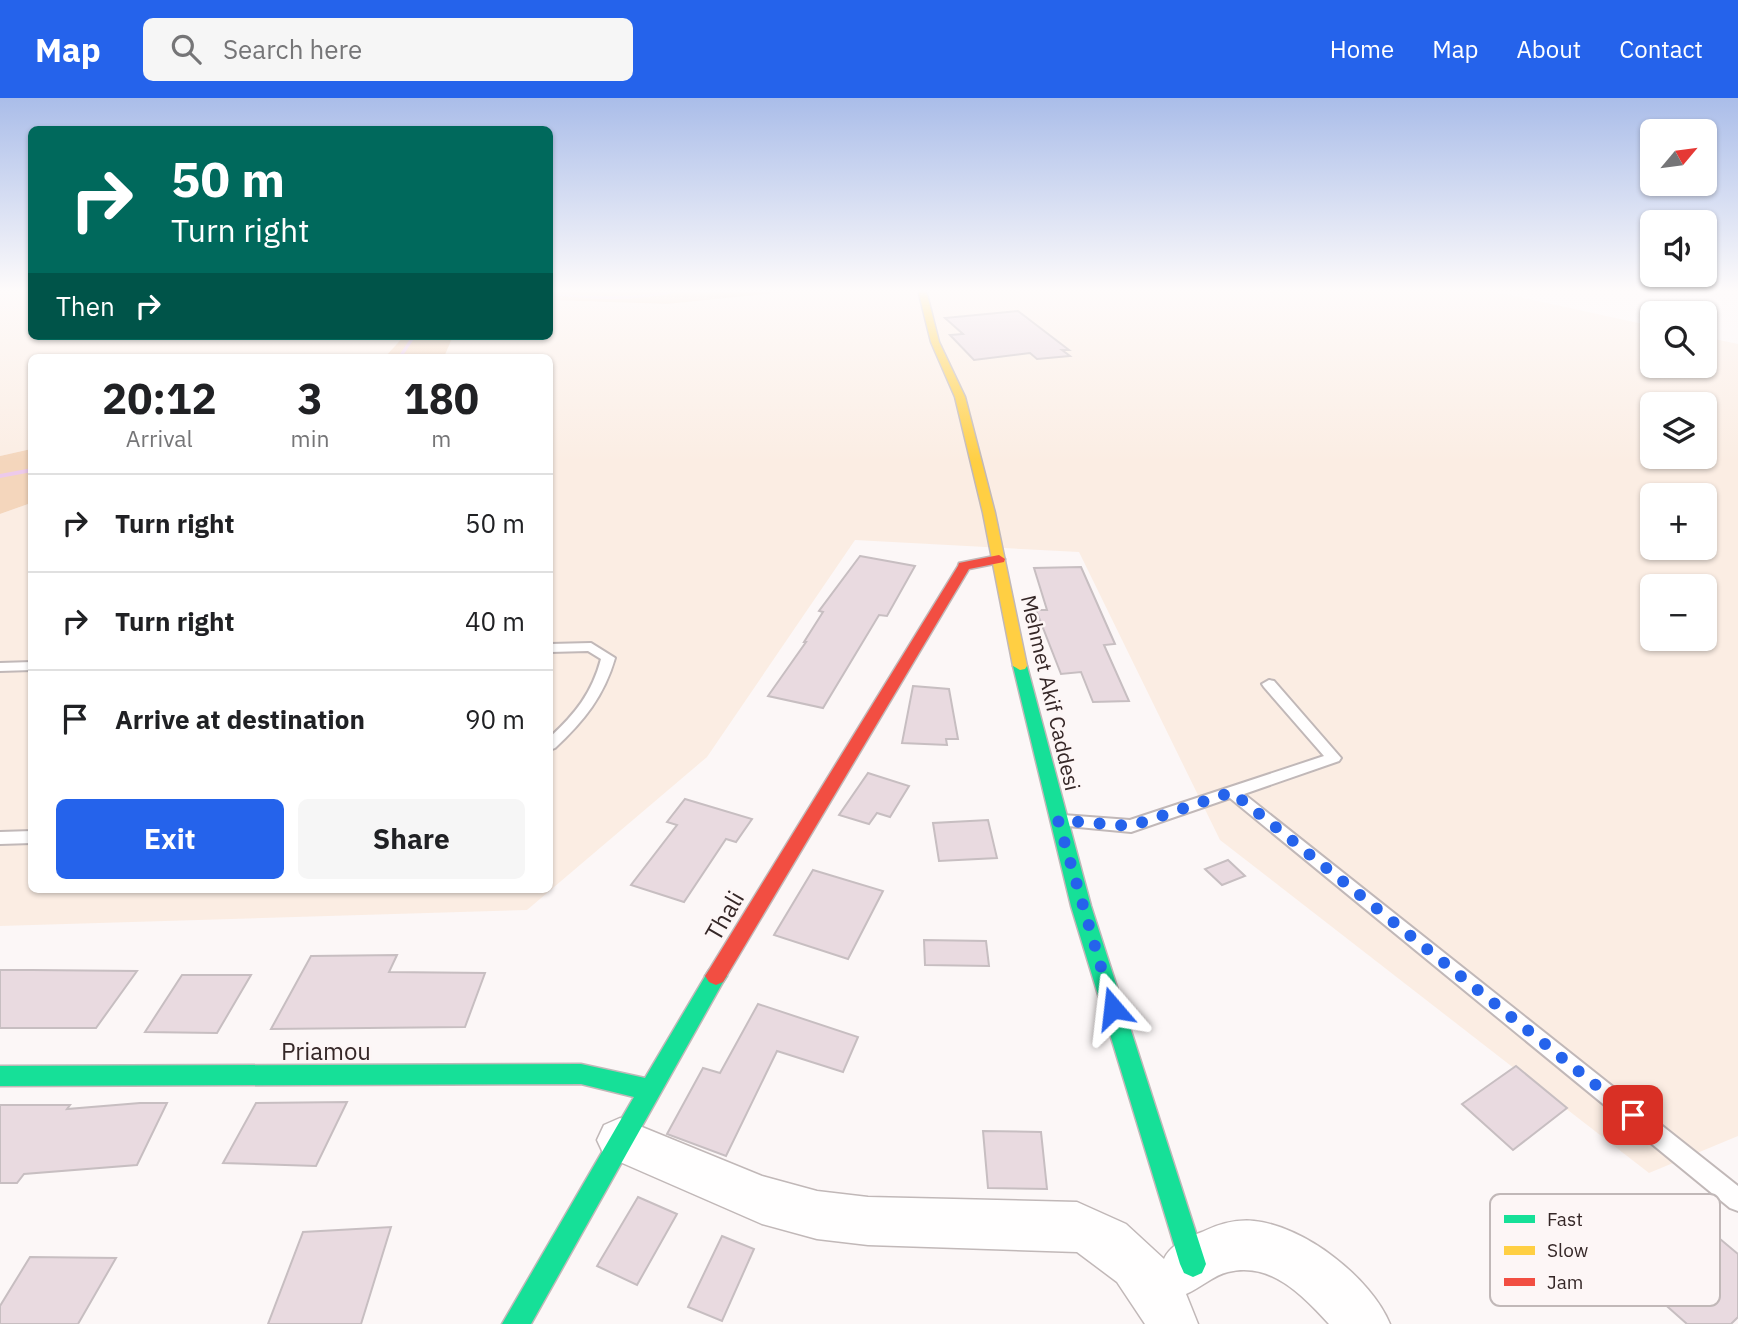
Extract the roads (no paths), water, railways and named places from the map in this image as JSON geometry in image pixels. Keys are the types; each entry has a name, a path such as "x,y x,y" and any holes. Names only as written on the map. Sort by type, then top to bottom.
{"street":[{"name":"Mehmet Akif Caddesi","path":"937,347 960,397 999,559 1021,669 1081,906 1172,1292"},
{"name":"Thali","path":"516,1324 620,1140 824,792 964,566 999,559"},
{"name":"Priamou","path":"0,1076 582,1074 650,1090"},
{"path":"620,1140 762,1200 817,1215 868,1221 1084,1229 1103,1236 1172,1292 1232,1245 1264,1247 1281,1252 1333,1290 1364,1324"}],"lane":[{"path":"553,648 591,647 608,658 602,686 586,712 553,742"},
{"path":"0,667 28,666"},
{"path":"1058,820 1131,826 1334,758 1269,684"},
{"path":"1232,792 1738,1200"},
{"path":"0,838 28,837"}],"waterway":[{"path":"402,354 407,347"},
{"path":"0,476 28,471"}]}
